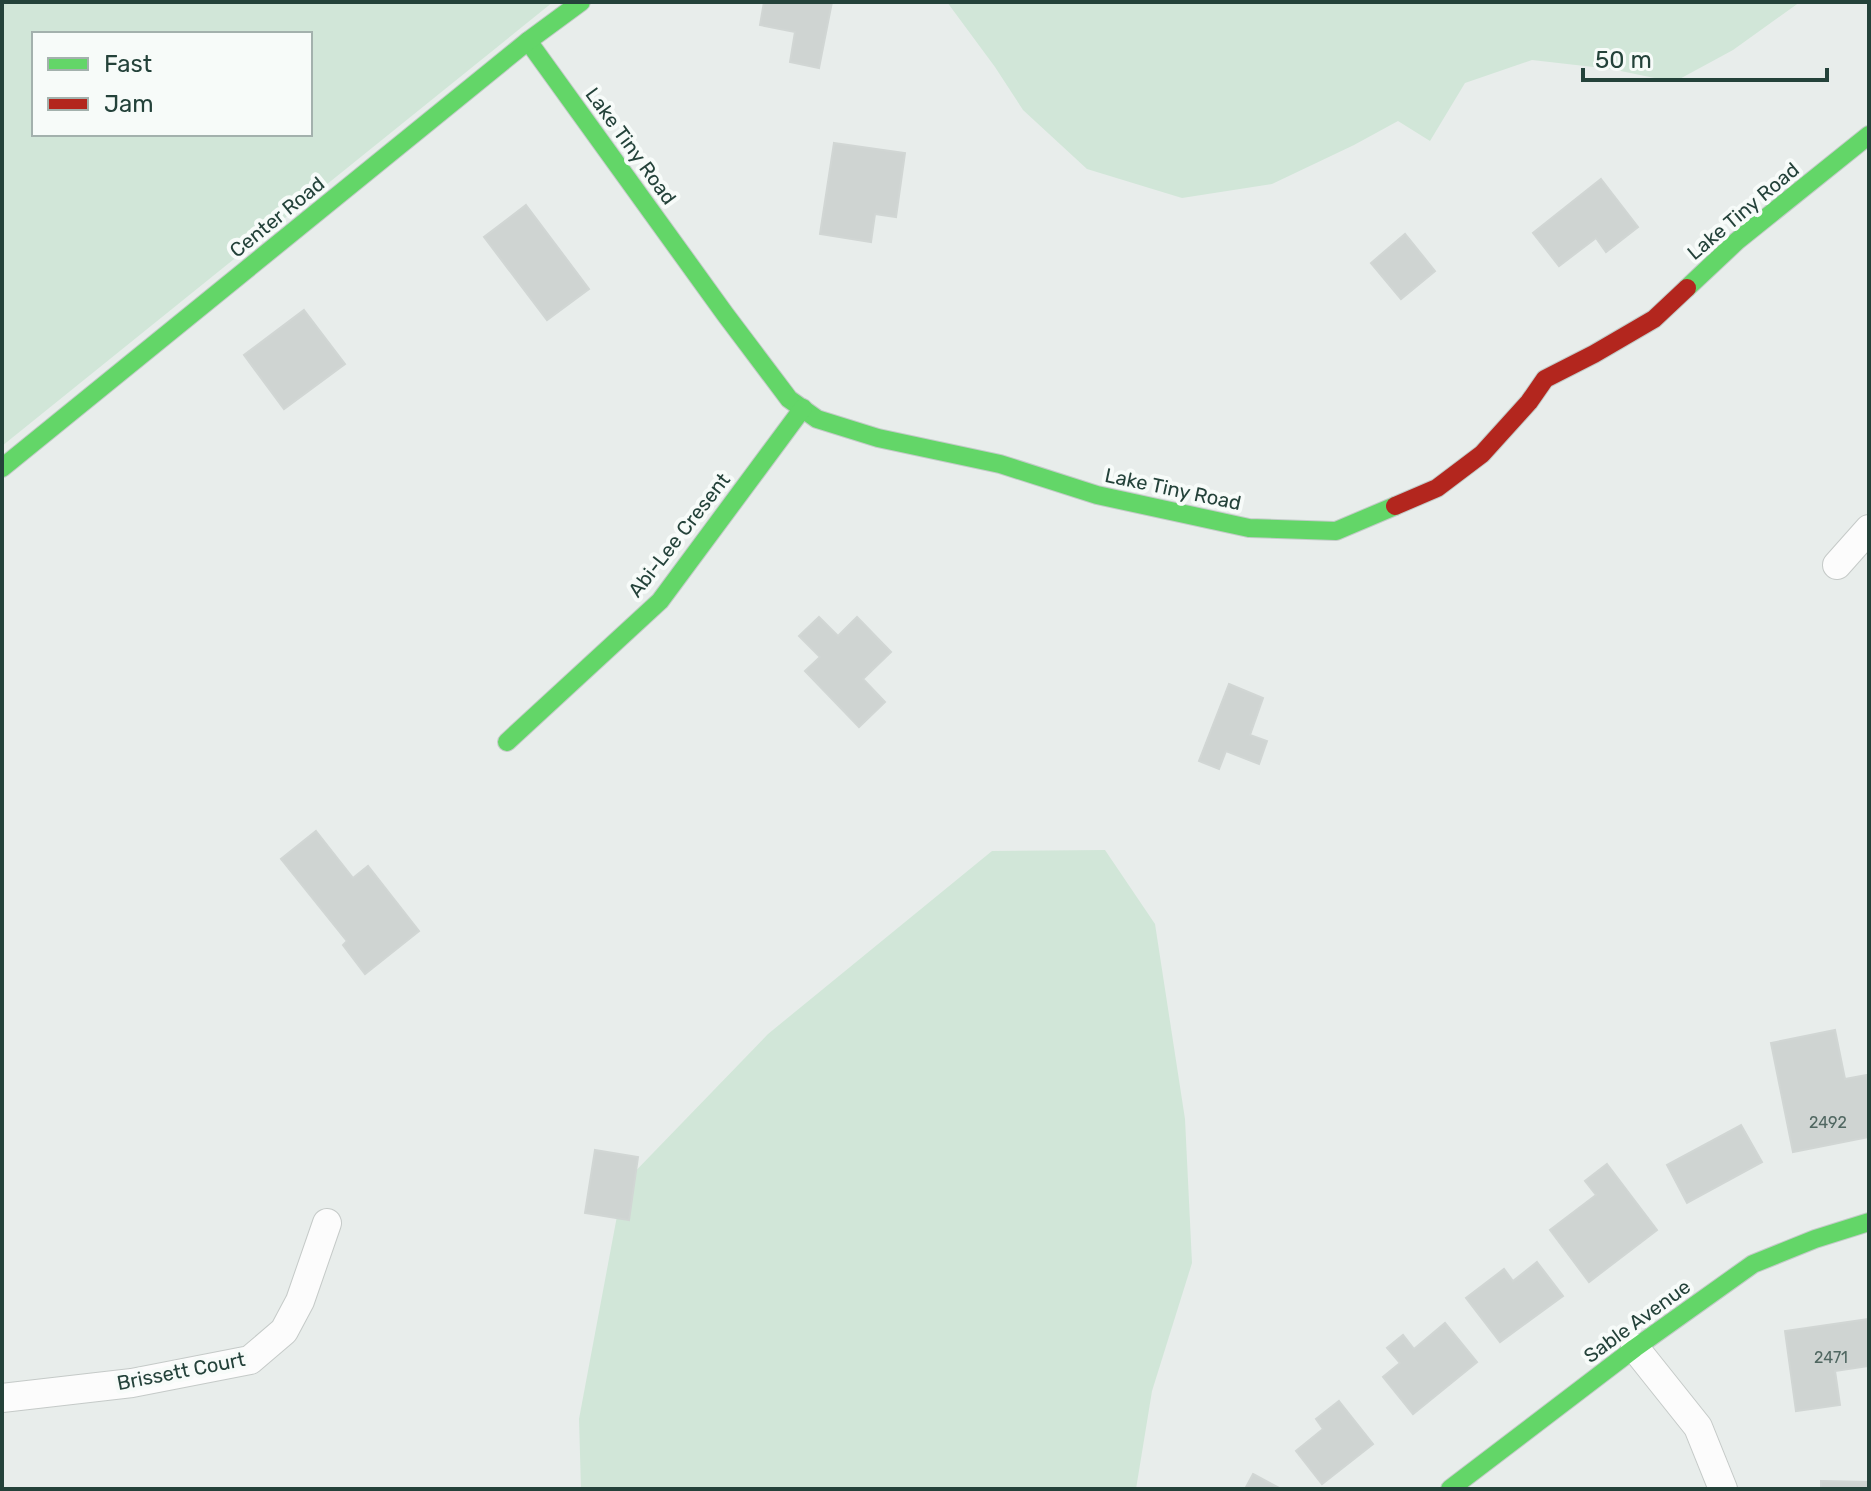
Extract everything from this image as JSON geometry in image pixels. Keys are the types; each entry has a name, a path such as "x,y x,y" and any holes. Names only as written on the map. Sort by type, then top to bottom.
{"street":[{"name":"Center Road","path":"2,468 528,41 581,2"},
{"name":"Lake Tiny Road","path":"528,41 789,399 817,419 878,438 1000,464 1097,495 1249,528 1336,531 1437,488 1482,454 1529,402 1545,379 1654,319 1737,241 1869,135"},
{"name":"Abi-Lee Cresent","path":"507,742 660,601 803,408"},
{"path":"1837,565 1869,529"},
{"name":"Sable Avenue","path":"1450,1489 1635,1348 1753,1264 1869,1222"},
{"name":"Brissett Court","path":"2,1398 132,1383 250,1360 284,1331 300,1301 327,1223"},
{"path":"1635,1348 1698,1427 1723,1489"}],"green space":[{"path":"2,2 553,2 2,446"},
{"path":"947,2 1800,2 1733,50 1674,82 1611,69 1532,60 1465,83 1430,141 1398,121 1272,184 1182,198 1087,169 1023,110"},
{"path":"1105,850 1155,924 1185,1119 1192,1263 1152,1391 1136,1489 581,1489 579,1419 623,1184 768,1034 992,851"}],"building":[{"path":"764,2 832,2 819,68 790,62 795,32 760,25"},
{"path":"834,143 905,153 896,217 875,214 871,242 820,234"},
{"path":"1601,179 1638,227 1606,252 1596,238 1559,266 1533,233"},
{"path":"526,205 589,289 547,320 484,237"},
{"path":"1405,234 1435,271 1401,299 1371,263"},
{"path":"304,310 345,364 284,409 244,355"},
{"path":"819,617 838,636 857,617 891,652 863,679 885,702 859,727 805,671 820,657 799,636"},
{"path":"1229,684 1263,698 1250,735 1267,741 1259,764 1226,751 1219,769 1199,761"},
{"path":"316,831 353,878 368,866 419,931 365,974 343,945 347,941 281,859"},
{"path":"1835,1030 1845,1079 1867,1075 1869,1137 1793,1152 1771,1043"},
{"path":"1741,1125 1762,1162 1687,1203 1667,1165"},
{"path":"595,1150 638,1157 629,1220 585,1213"},
{"path":"1607,1164 1657,1230 1589,1282 1550,1230 1596,1195 1585,1181"},
{"path":"1537,1262 1563,1296 1500,1342 1466,1298 1504,1269 1513,1281"},
{"path":"1869,1319 1869,1366 1835,1371 1840,1405 1796,1411 1785,1331"},
{"path":"1445,1323 1477,1362 1413,1414 1383,1377 1400,1363 1387,1348 1403,1335 1414,1349"},
{"path":"1339,1401 1373,1444 1322,1484 1296,1451 1323,1429 1316,1419"},
{"path":"1253,1474 1281,1489 1245,1489"},
{"path":"1821,1481 1869,1482 1869,1489 1821,1489"}],"traffic: fast":[{"path":"2,468 528,41 581,2"},
{"path":"528,41 789,399 817,419 878,438 1000,464 1097,495 1249,528 1336,531 1395,506"},
{"path":"1687,288 1737,241 1869,135"},
{"path":"507,742 660,601 803,408"},
{"path":"1450,1489 1635,1348 1753,1264 1869,1222"}],"traffic: jam":[{"path":"1395,506 1437,488 1482,454 1529,402 1545,379 1654,319 1687,288"}]}
